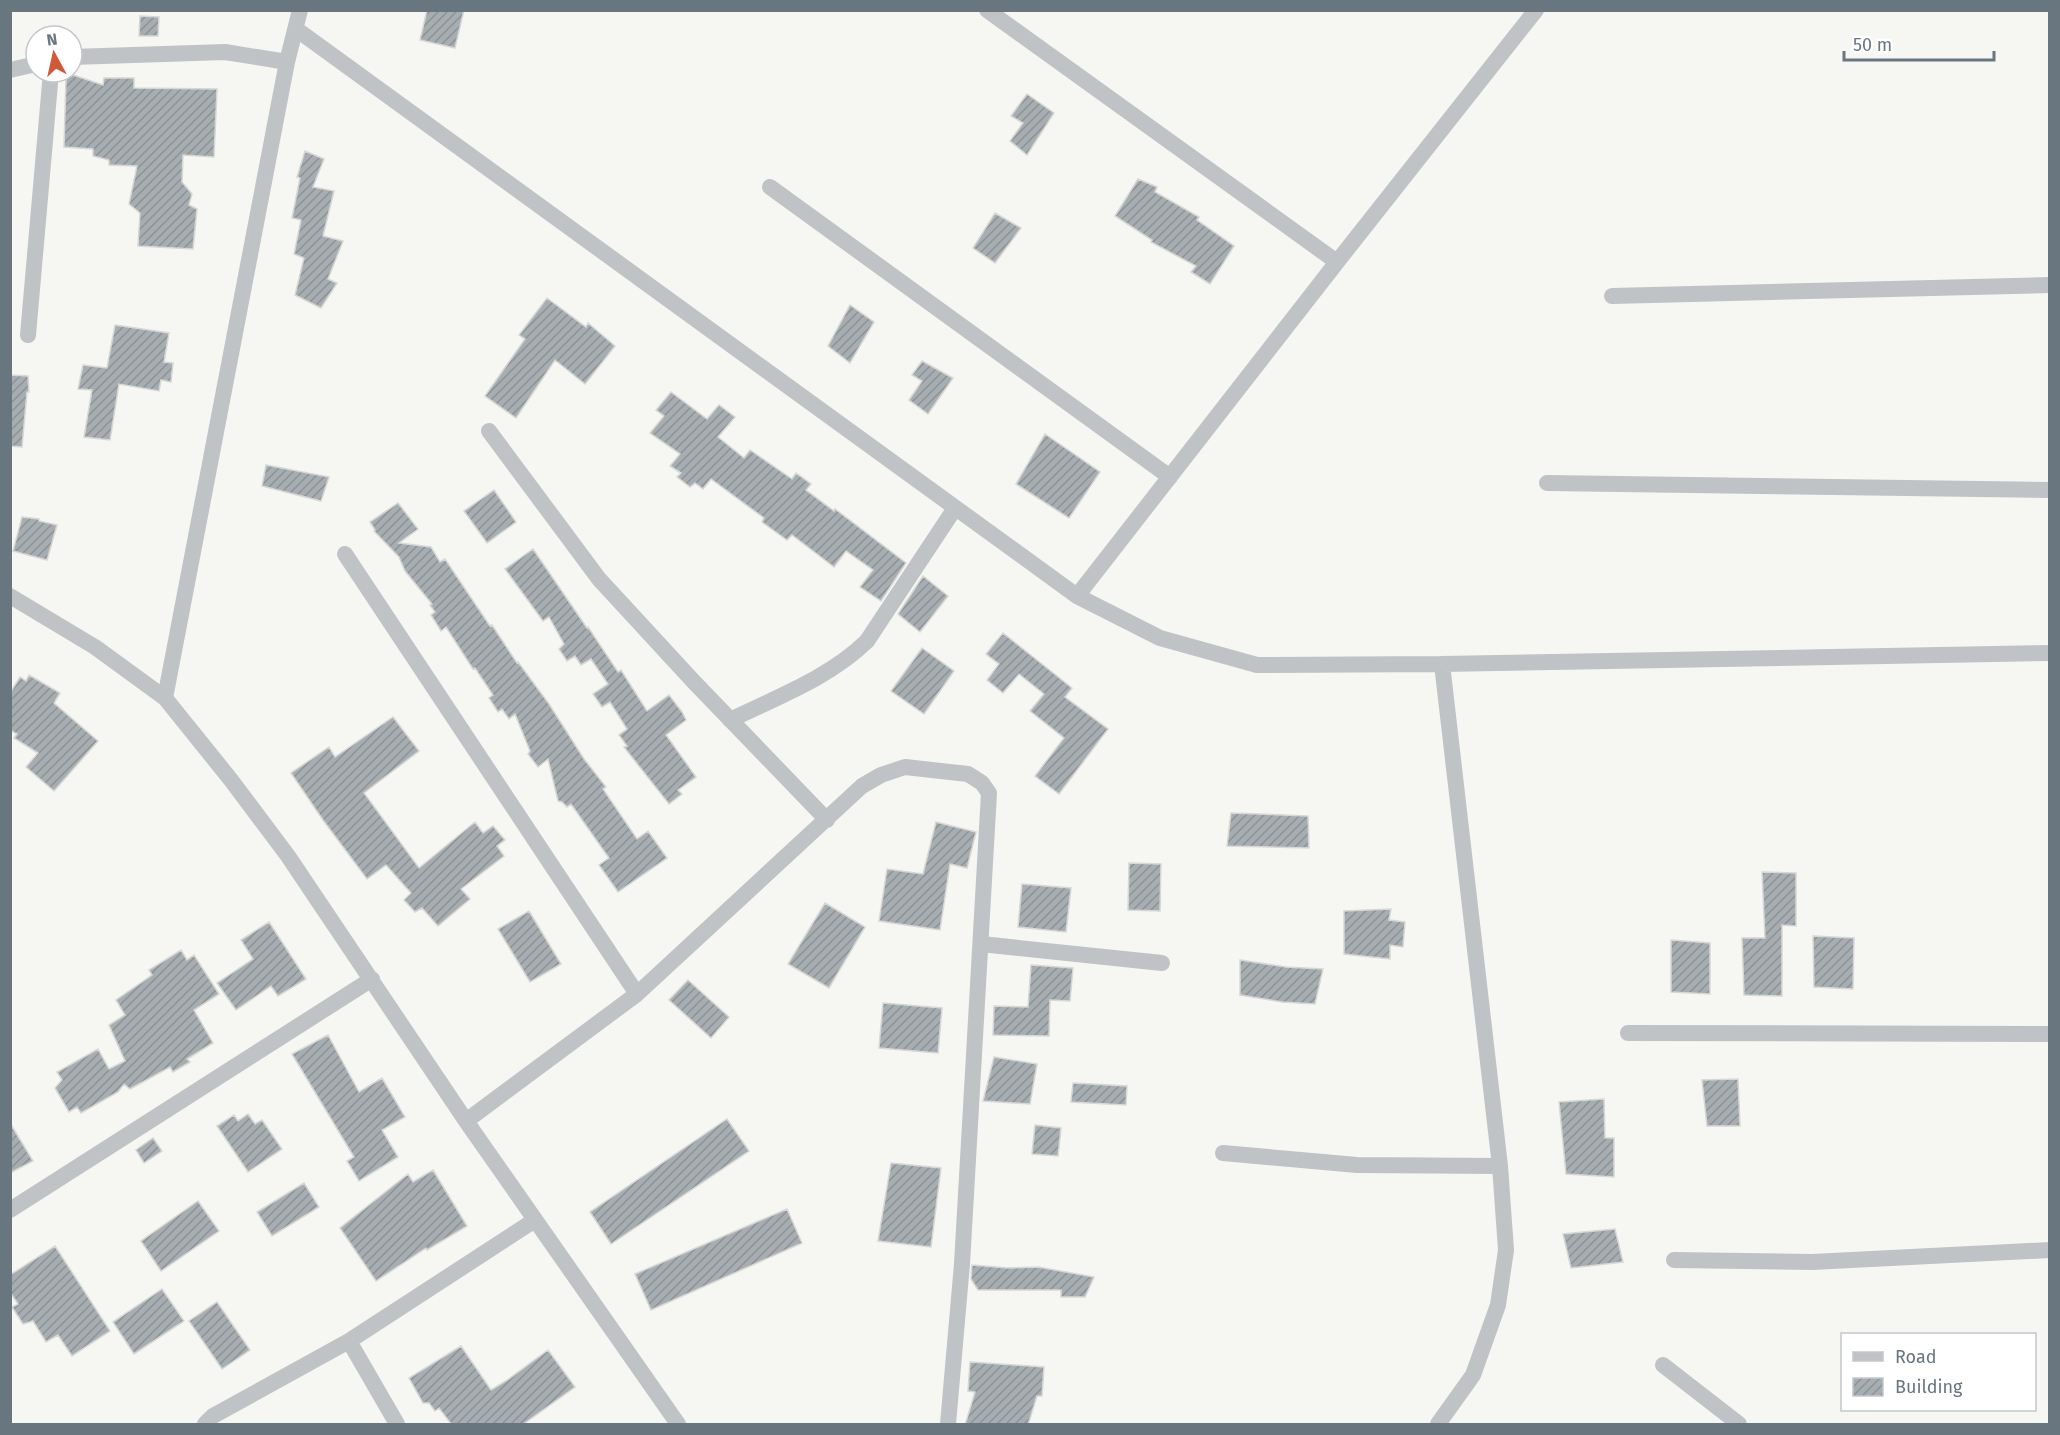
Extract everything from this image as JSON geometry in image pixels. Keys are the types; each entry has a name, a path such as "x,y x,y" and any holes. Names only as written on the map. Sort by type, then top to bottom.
{"street":[{"path":"165,698 287,62 300,10"},
{"path":"987,10 1337,262"},
{"path":"1077,596 1536,10"},
{"path":"296,29 1077,596 1160,638 1257,665 1442,664 2049,653"},
{"path":"84,57 225,52 287,62"},
{"path":"28,334 50,84"},
{"path":"771,187 1170,477"},
{"path":"1612,296 2049,285"},
{"path":"489,432 599,579 827,820"},
{"path":"1547,483 2049,490"},
{"path":"730,720 829,672 867,641 955,507"},
{"path":"345,554 637,994"},
{"path":"10,596 95,647 165,698 281,846 372,978 466,1121 678,1425"},
{"path":"1438,1425 1473,1375 1498,1305 1506,1250 1500,1166 1442,664"},
{"path":"466,1121 637,994 862,786 881,775 905,767 968,774 982,783 989,794 962,1264 948,1425"},
{"path":"981,944 1162,963"},
{"path":"10,1210 372,978"},
{"path":"1628,1033 2049,1034"},
{"path":"1223,1153 1357,1165 1500,1166"},
{"path":"205,1425 213,1416 349,1341 535,1220"},
{"path":"1674,1260 1812,1262 2049,1250"},
{"path":"349,1341 397,1425"},
{"path":"1663,1365 1739,1425"}],"building":[{"path":"427,10 464,10 455,48 420,40"},
{"path":"140,16 159,17 158,36 139,36"},
{"path":"104,78 134,78 134,88 217,89 214,157 183,155 182,182 192,194 189,205 197,209 193,249 138,246 140,213 129,204 137,166 109,165 109,160 93,156 93,149 64,147 66,84 84,84 84,79 103,85"},
{"path":"1027,94 1054,113 1027,155 1010,141 1023,123 1011,116"},
{"path":"305,151 324,159 313,187 334,191 323,236 343,241 328,279 337,283 321,308 295,295 304,258 294,254 301,220 292,218 300,178 297,177"},
{"path":"1138,179 1157,187 1155,192 1199,217 1197,220 1234,246 1210,284 1191,272 1196,266 1151,242 1152,240 1115,216"},
{"path":"995,213 1021,228 995,263 973,248"},
{"path":"547,298 586,327 588,323 615,346 585,384 555,360 516,418 485,396 525,339 519,335"},
{"path":"850,305 874,322 850,363 828,346"},
{"path":"115,325 169,333 164,362 173,363 171,382 161,380 159,391 119,384 110,440 84,437 92,390 78,389 83,365 107,368"},
{"path":"922,361 953,378 928,414 909,400 922,381 912,375"},
{"path":"10,375 28,376 29,392 27,392 22,447 10,446"},
{"path":"671,392 707,419 719,405 735,417 718,437 744,458 750,450 792,479 796,473 811,484 806,490 906,563 881,601 860,587 873,570 846,551 834,567 792,535 787,540 762,522 764,518 711,479 703,489 695,483 690,487 677,477 681,473 670,466 680,454 650,433 664,416 656,410"},
{"path":"1045,434 1100,472 1069,518 1016,484"},
{"path":"266,465 329,477 321,501 262,486"},
{"path":"494,490 516,522 487,543 464,511"},
{"path":"398,503 418,529 399,543 431,547 440,562 445,559 490,626 492,625 517,663 549,704 584,759 606,787 603,789 637,839 648,831 667,858 618,892 599,865 609,858 571,804 567,807 558,801 548,759 538,767 528,754 530,751 515,714 509,719 502,709 498,712 489,698 493,695 475,668 473,669 446,627 441,631 431,615 435,612 430,605 432,604 405,571 399,557 374,531 370,522"},
{"path":"22,517 39,519 39,521 57,525 47,560 13,551"},
{"path":"533,549 618,672 621,670 647,711 669,695 682,712 686,720 666,735 696,777 678,790 682,794 669,804 624,747 627,746 619,735 627,729 610,702 602,707 593,694 608,684 591,659 581,665 575,656 567,661 559,649 564,644 549,617 543,621 505,569"},
{"path":"923,576 948,596 920,632 898,614"},
{"path":"1003,633 1072,688 1065,697 1108,729 1059,794 1035,776 1064,738 1030,711 1044,694 1019,674 1003,693 987,680 999,664 986,654"},
{"path":"922,648 954,671 924,714 891,691"},
{"path":"29,675 60,693 54,703 98,741 54,791 26,767 38,753 14,738 17,734 10,730 10,693 20,677 26,681"},
{"path":"393,717 419,751 364,793 419,868 475,822 483,833 493,826 505,840 497,846 504,856 461,889 470,899 438,926 422,908 415,912 404,900 411,893 386,865 367,879 291,773 329,747 335,757"},
{"path":"1231,813 1308,816 1309,848 1227,846"},
{"path":"936,822 976,832 967,868 950,864 940,930 879,921 887,869 923,874"},
{"path":"1129,863 1161,864 1160,911 1128,910"},
{"path":"1762,872 1796,873 1796,926 1782,925 1782,996 1744,995 1742,938 1765,938"},
{"path":"1022,884 1071,888 1066,932 1018,927"},
{"path":"825,903 865,927 829,988 788,964"},
{"path":"1391,909 1389,920 1405,922 1403,947 1390,945 1390,959 1344,954 1344,911"},
{"path":"529,911 561,964 530,982 498,929"},
{"path":"269,922 306,979 278,996 271,986 236,1010 217,983 253,959 241,940"},
{"path":"1813,936 1854,938 1853,989 1814,987"},
{"path":"1671,940 1710,943 1710,994 1671,992"},
{"path":"181,950 187,960 194,955 219,994 194,1010 213,1043 187,1059 190,1062 173,1072 170,1067 130,1089 124,1084 118,1092 81,1113 77,1107 69,1112 55,1088 62,1080 57,1072 98,1049 109,1069 125,1061 109,1025 125,1015 116,1000 152,975 149,970"},
{"path":"1240,960 1286,967 1323,969 1315,1004 1282,1002 1240,995"},
{"path":"1031,965 1073,968 1070,1001 1050,1000 1049,1036 993,1035 994,1006 1028,1007"},
{"path":"688,980 729,1017 711,1038 669,1000"},
{"path":"883,1003 942,1008 938,1053 879,1048"},
{"path":"328,1035 359,1092 382,1078 405,1117 382,1130 398,1157 359,1181 347,1161 354,1157 292,1054"},
{"path":"994,1057 1037,1064 1030,1104 983,1101"},
{"path":"1738,1079 1740,1126 1707,1126 1702,1080"},
{"path":"1073,1083 1127,1086 1126,1105 1071,1102"},
{"path":"1604,1099 1605,1138 1614,1138 1614,1177 1566,1174 1559,1102"},
{"path":"248,1114 255,1124 262,1120 282,1149 248,1172 217,1126 234,1115 238,1121"},
{"path":"727,1119 749,1151 611,1244 590,1212"},
{"path":"10,1123 33,1161 10,1173"},
{"path":"1035,1125 1061,1128 1058,1156 1032,1154"},
{"path":"153,1138 162,1151 144,1163 136,1150"},
{"path":"891,1163 941,1168 931,1247 878,1241"},
{"path":"433,1170 467,1226 427,1250 426,1248 376,1281 340,1228 408,1174 413,1182"},
{"path":"304,1183 319,1207 272,1236 257,1212"},
{"path":"198,1201 219,1231 161,1271 141,1241"},
{"path":"787,1209 802,1243 651,1310 635,1274"},
{"path":"1615,1229 1623,1262 1571,1268 1563,1234"},
{"path":"55,1246 110,1331 72,1356 58,1335 46,1342 33,1321 23,1324 12,1307 18,1304 10,1292 10,1275"},
{"path":"972,1265 1008,1268 1038,1267 1094,1277 1085,1297 1061,1297 1061,1290 978,1290 971,1279"},
{"path":"162,1289 184,1321 134,1354 113,1322"},
{"path":"217,1302 250,1350 222,1369 189,1321"},
{"path":"461,1346 491,1390 548,1350 575,1387 522,1425 452,1425 439,1408 435,1411 429,1403 423,1403 409,1378"},
{"path":"970,1362 1044,1367 1042,1396 1037,1396 1028,1425 965,1425 975,1392 968,1391"}]}
